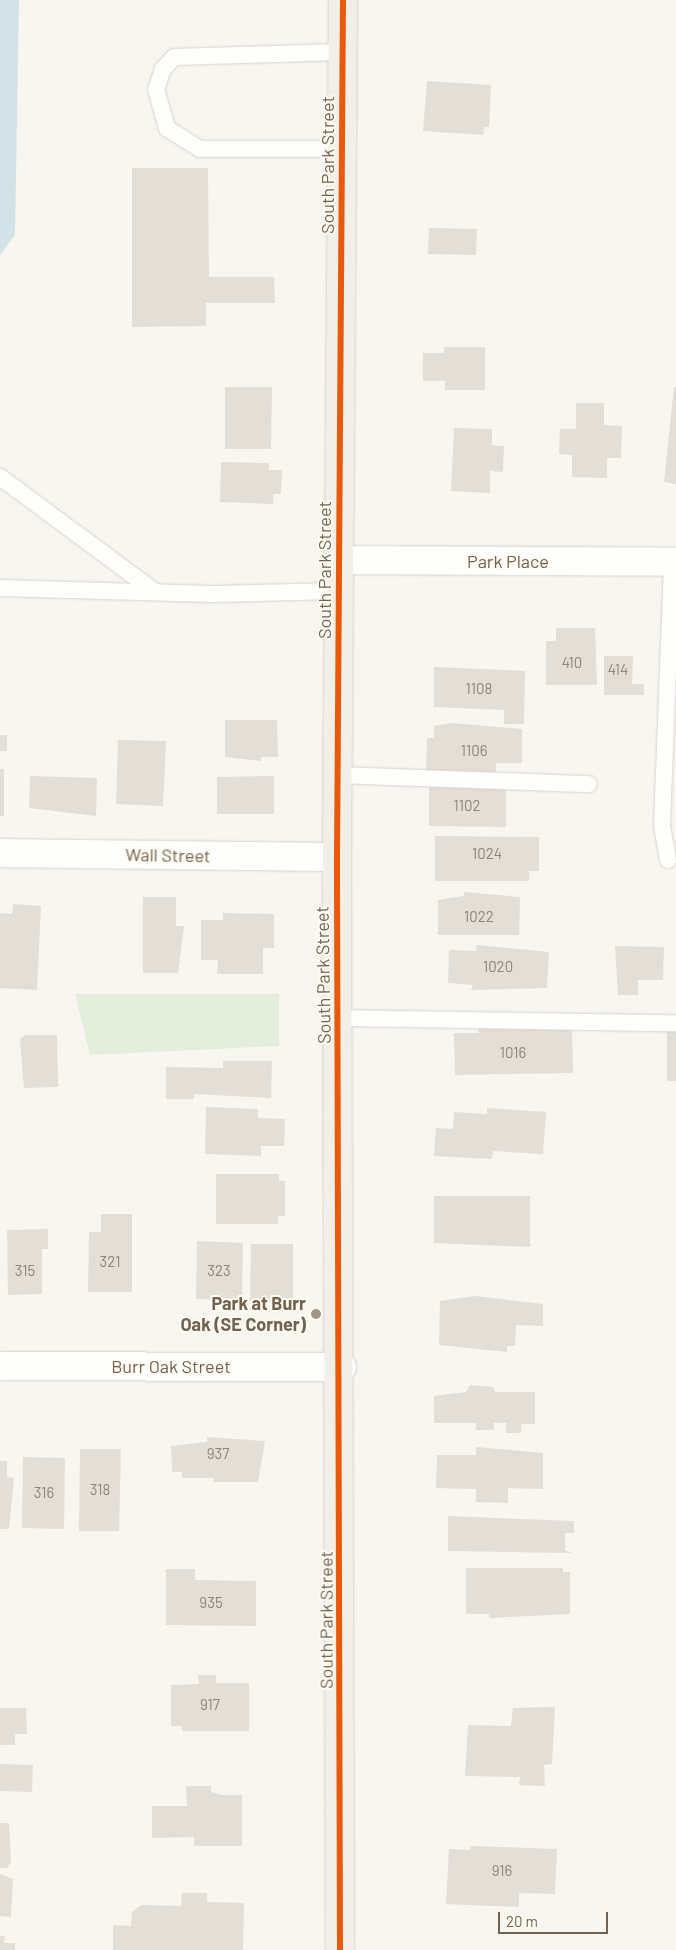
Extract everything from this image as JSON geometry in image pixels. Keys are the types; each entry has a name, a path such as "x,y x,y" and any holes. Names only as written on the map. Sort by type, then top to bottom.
{"main road":[{"name":"South Park Street","path":"340,1950 342,1367 337,857 342,0"}],"street":[{"name":"Park Place","path":"340,560 674,562"},
{"name":"Wall Street","path":"0,853 337,857"},
{"name":"Burr Oak Street","path":"0,1366 342,1367"}],"lane":[{"path":"342,52 174,57 164,69 156,90 167,128 200,149 342,149"},
{"path":"0,477 154,591"},
{"path":"668,860 662,825 674,562"},
{"path":"0,588 154,591 339,591"},
{"path":"338,776 589,784"},
{"path":"339,1018 676,1023"}],"green space":[{"path":"75,994 279,994 279,1046 90,1055"}],"shaded area":[{"path":"0,0 19,0 15,235 0,255"}],"building":[{"path":"427,81 491,85 489,127 484,127 483,135 423,131"},
{"path":"132,168 208,168 209,277 274,277 275,303 206,303 206,326 132,327"},
{"path":"429,228 477,229 476,255 428,254"},
{"path":"444,347 485,347 485,390 445,390 445,381 423,381 423,353 444,353"},
{"path":"225,387 272,387 271,449 225,449"},
{"path":"674,387 676,387 676,484 664,482"},
{"path":"576,403 604,403 604,425 622,426 621,458 607,458 607,478 572,477 572,455 559,454 560,429 576,429"},
{"path":"454,428 492,429 492,445 504,446 503,472 490,471 490,493 451,491"},
{"path":"221,462 269,463 269,470 282,470 281,494 273,494 273,504 220,502"},
{"path":"556,628 595,628 597,685 546,685 546,641 556,641"},
{"path":"604,656 633,656 632,684 644,684 644,695 604,695"},
{"path":"434,667 525,671 524,724 504,724 504,710 434,707"},
{"path":"225,720 277,720 278,757 261,757 261,761 225,757"},
{"path":"451,723 522,729 522,763 496,763 496,772 426,771 427,738 434,738 434,726"},
{"path":"0,735 7,735 7,751 0,751"},
{"path":"118,740 166,741 163,806 116,804"},
{"path":"0,769 4,769 4,816 0,816"},
{"path":"30,776 97,778 96,816 29,808"},
{"path":"274,776 274,814 217,814 217,777"},
{"path":"429,787 506,787 506,827 429,826"},
{"path":"435,836 539,837 539,871 529,871 529,881 435,881"},
{"path":"464,892 520,897 519,935 438,935 438,900 464,896"},
{"path":"143,897 176,897 176,926 184,926 178,973 143,973"},
{"path":"13,904 41,906 37,990 0,988 0,913 12,914"},
{"path":"223,913 274,914 274,948 263,948 263,974 217,974 218,960 201,960 201,920 223,920"},
{"path":"477,945 549,952 547,988 471,990 473,985 448,983 449,950 476,951"},
{"path":"615,946 664,947 663,980 638,980 638,995 618,995"},
{"path":"542,1024 542,1030 572,1030 573,1073 455,1075 454,1033 479,1033 477,1025"},
{"path":"667,1031 676,1031 676,1081 667,1081"},
{"path":"25,1035 57,1035 58,1087 24,1088 20,1039"},
{"path":"223,1061 272,1061 271,1098 194,1094 194,1099 166,1099 166,1067 223,1068"},
{"path":"206,1107 258,1109 258,1118 285,1119 284,1146 261,1146 261,1156 205,1154"},
{"path":"487,1108 546,1112 543,1154 493,1151 492,1159 434,1156 436,1128 453,1129 454,1112 487,1114"},
{"path":"216,1174 279,1174 279,1181 285,1181 285,1216 278,1216 278,1224 216,1224"},
{"path":"434,1196 530,1196 530,1247 434,1243"},
{"path":"101,1214 132,1214 132,1292 88,1292 89,1232 101,1232"},
{"path":"48,1229 48,1249 42,1249 42,1294 8,1295 7,1230"},
{"path":"197,1241 243,1243 242,1300 196,1299"},
{"path":"251,1244 293,1244 293,1302 250,1301"},
{"path":"475,1296 543,1304 543,1326 516,1325 515,1346 507,1346 507,1352 439,1345 440,1301"},
{"path":"470,1385 493,1387 495,1392 535,1392 535,1424 521,1424 521,1433 506,1433 506,1423 494,1423 494,1430 476,1430 476,1423 434,1423 434,1396 466,1392"},
{"path":"207,1437 265,1441 258,1482 213,1482 214,1478 182,1478 182,1472 172,1472 171,1446 207,1442"},
{"path":"476,1447 543,1453 543,1489 508,1488 508,1503 476,1502 476,1489 436,1488 437,1455 476,1455"},
{"path":"80,1449 121,1449 119,1531 79,1531"},
{"path":"23,1457 65,1458 64,1529 22,1528"},
{"path":"0,1461 7,1461 7,1477 14,1478 9,1529 0,1529"},
{"path":"448,1516 574,1521 574,1533 565,1533 565,1550 572,1553 448,1551"},
{"path":"466,1568 563,1568 563,1572 570,1572 570,1614 489,1618 489,1614 466,1614"},
{"path":"166,1569 195,1569 195,1580 256,1581 256,1626 166,1625"},
{"path":"198,1675 216,1675 216,1683 249,1683 249,1731 182,1731 182,1726 171,1726 171,1685 199,1684"},
{"path":"555,1707 552,1764 544,1765 545,1786 519,1785 520,1777 465,1776 468,1725 511,1726 513,1708"},
{"path":"0,1708 26,1708 27,1734 15,1734 15,1745 0,1745"},
{"path":"0,1764 33,1765 32,1792 0,1791"},
{"path":"186,1786 211,1786 211,1792 222,1795 242,1795 242,1846 194,1846 194,1837 152,1838 152,1806 187,1806"},
{"path":"0,1823 9,1823 11,1862 7,1868 0,1868"},
{"path":"471,1846 557,1849 555,1894 519,1893 519,1907 446,1904 449,1849 470,1850"},
{"path":"0,1874 13,1879 11,1917 0,1916"},
{"path":"182,1893 207,1893 207,1902 244,1903 243,1950 113,1950 113,1925 131,1926 132,1912 141,1905 181,1906"},
{"path":"0,1936 5,1936 4,1943 15,1943 15,1950 0,1950"}],"cycle path":[{"path":"340,1950 337,857 343,0"}],"place":[{"name":"Park at Burr Oak (SE Corner)","path":"316,1314"}]}
